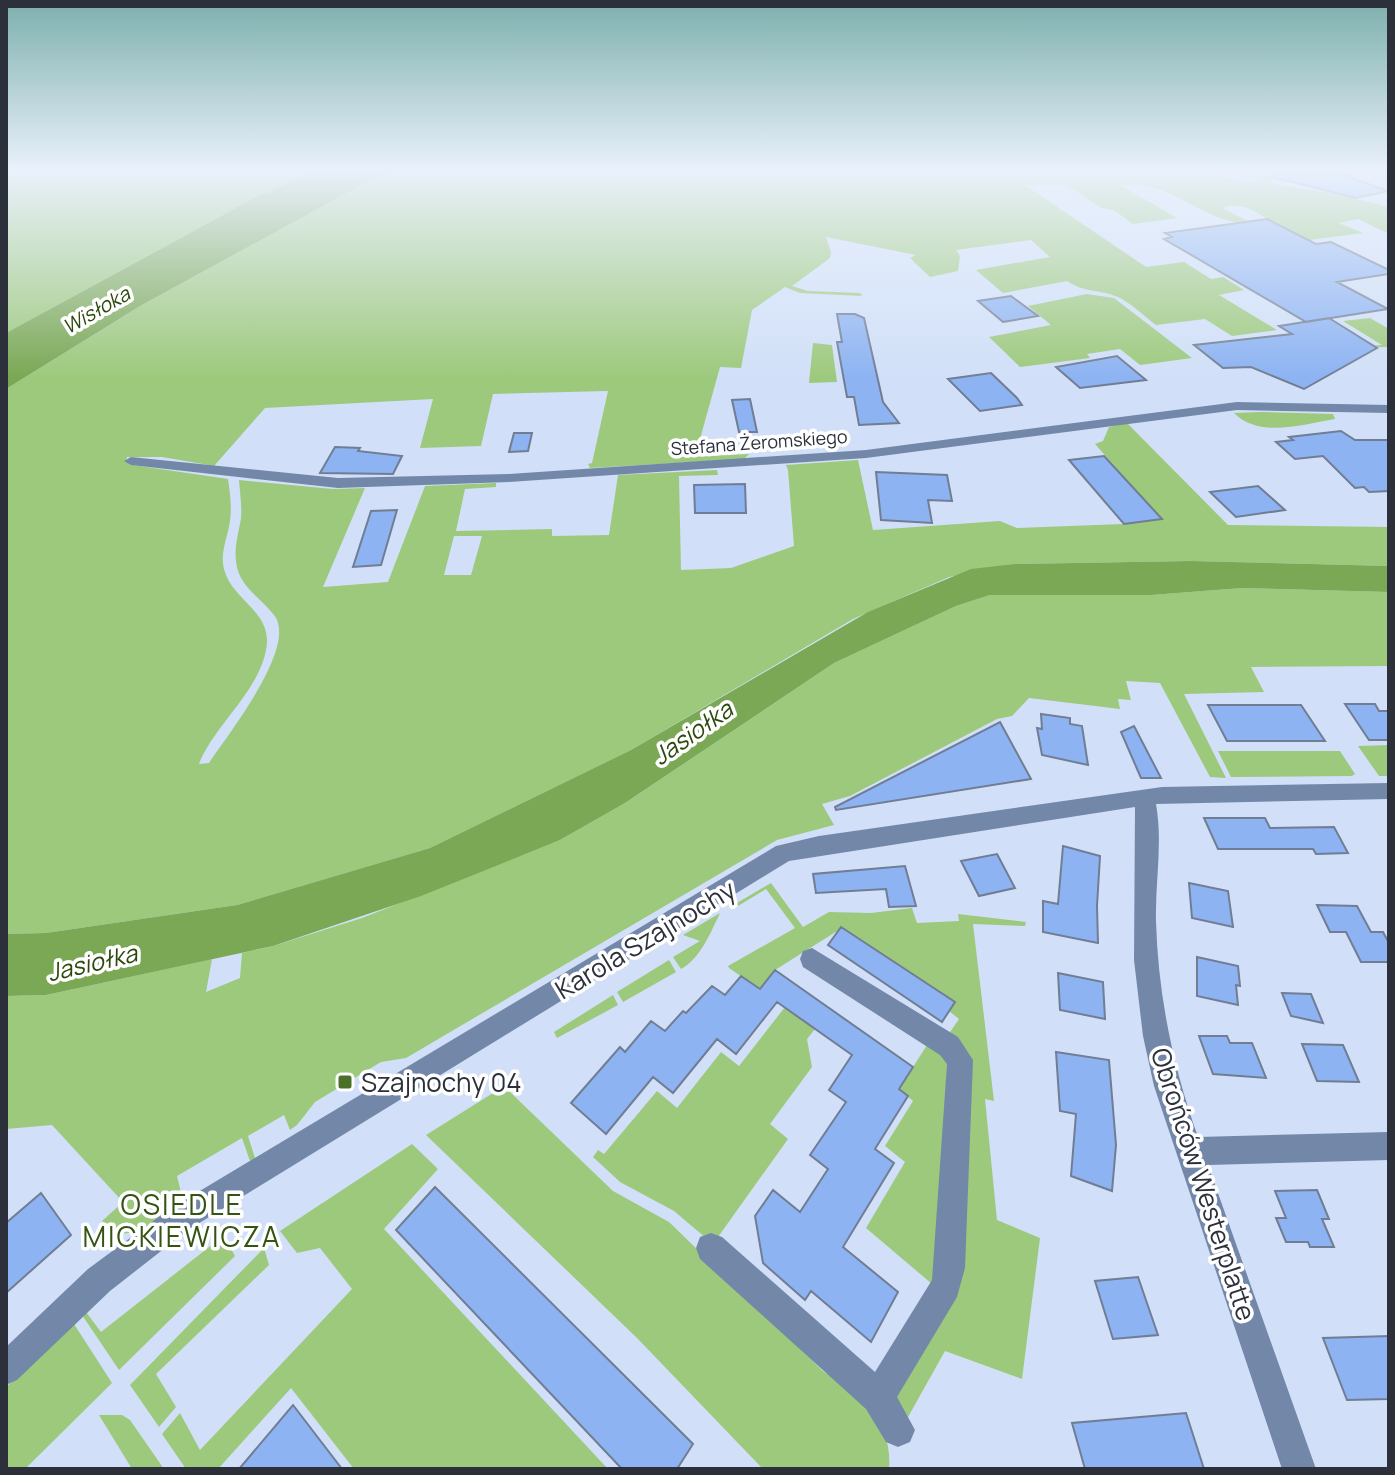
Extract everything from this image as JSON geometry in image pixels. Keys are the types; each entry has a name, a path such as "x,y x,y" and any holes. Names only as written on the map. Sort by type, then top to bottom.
{"street":[{"name":"Stefana Żeromskiego","path":"131,461 338,483 509,478 866,454 1237,406 1389,409"},
{"name":"Karola Szajnochy","path":"6,1369 99,1280 178,1220 784,853 807,846 1144,797 1208,793 1389,791"},
{"name":"Obrońców Westerplatte","path":"1144,797 1148,825 1144,891 1147,973 1161,1060 1189,1151 1299,1469"},
{"path":"812,959 949,1046 960,1060 950,1268 939,1302 878,1397"},
{"path":"1189,1151 1389,1146"},
{"path":"711,1248 878,1397 898,1430"}],"shaded area":[{"path":"6,240 177,240 6,333"},
{"path":"261,240 827,240 830,258 792,286 808,291 860,293 862,296 800,293 785,287 752,310 741,368 720,367 695,457 749,454 744,459 590,468 588,464 592,463 608,391 493,394 481,446 420,448 433,399 265,408 214,466 162,457 127,457 126,461 133,465 228,479 231,516 223,555 224,568 230,584 257,614 266,631 264,659 257,675 199,764 209,763 244,713 277,648 279,629 274,615 245,584 238,570 239,480 333,489 365,488 323,587 388,582 425,486 496,483 496,487 465,489 456,531 552,529 552,536 609,535 618,475 717,470 718,475 679,476 681,570 731,568 794,546 786,465 858,460 873,530 1000,521 1017,528 1123,524 1161,519 1095,444 1103,441 1109,427 1127,423 1228,525 1389,527 1389,566 1191,561 1015,564 949,577 853,619 631,750 430,848 237,905 46,933 6,934 6,389 140,306","holes":["454,536 482,536 471,575 444,575"]},
{"path":"840,240 1106,240 1146,267 1184,262 1211,279 1223,277 1244,290 1219,295 1277,330 1232,336 1205,319 1156,325 1118,297 1067,281 1003,293 976,270 1050,257 1031,240 956,250 960,256 958,271 930,277 910,258 916,255"},
{"path":"1087,294 1114,298 1192,358 1140,365 1120,349 1087,354 1090,358 1020,367 989,337 1051,325 1028,306"},
{"path":"1370,318 1389,329 1389,347 1340,348 1382,345 1343,321"},
{"path":"813,343 832,345 837,382 809,383"},
{"path":"1234,413 1333,414 1335,419 1269,428 1256,426"},
{"path":"1242,588 1389,592 1389,666 1251,667 1264,692 1184,694 1226,778 1210,777 1160,683 1126,681 1131,700 1118,699 1120,709 1029,698 1012,716 997,719 850,796 822,804 834,825 777,840 406,1058 381,1062 315,1102 290,1130 284,1115 248,1136 255,1158 250,1161 242,1138 177,1176 183,1201 137,1232 119,1234 102,1221 123,1202 52,1125 6,1129 6,996 46,995 212,959 206,992 240,978 242,953 362,918 560,840 625,803 834,663 956,606 990,595 1151,595"},
{"path":"1389,745 1389,776 1379,776 1358,746"},
{"path":"1218,751 1340,751 1355,774 1231,777"},
{"path":"771,883 803,927 829,912 871,913 912,908 917,923 959,921 958,914 1026,922 1025,926 973,924 994,1101 985,1099 997,1220 1040,1238 1022,1379 945,1351 903,1426 893,1393 946,1300 948,1035 959,1019 949,1011 954,1002 842,928 775,970 760,989 729,968 795,928 766,889 738,906 737,903"},
{"path":"720,913 699,952 681,969 673,957 700,941 683,935"},
{"path":"669,960 676,972 623,1002 617,992"},
{"path":"613,995 618,1005 557,1038 554,1032"},
{"path":"785,1007 815,1029 807,1039 812,1067 770,1124 788,1139 713,1244 674,1211 620,1182 593,1157 598,1150 604,1154 657,1091 677,1108 721,1052 739,1066"},
{"path":"927,1045 951,1058 932,1284 866,1228 905,1162 885,1146 913,1101 899,1089"},
{"path":"501,1088 510,1092 613,1191 669,1222 824,1372 862,1400 880,1423 886,1437 889,1469 761,1467 637,1338 426,1135"},
{"path":"412,1144 438,1169 384,1229 608,1469 354,1469 291,1388 218,1469 186,1469 162,1434 180,1413 200,1450 352,1289 320,1248 297,1253 280,1231"},
{"path":"218,1240 229,1245 235,1256 119,1370 82,1315 86,1312 101,1332"},
{"path":"264,1248 269,1265 156,1374 176,1407 159,1427 130,1385"},
{"path":"74,1324 112,1383 25,1469 6,1469 6,1387"},
{"path":"99,1415 122,1415 130,1420 164,1469 132,1469"}],"water":[{"name":"Wisłoka","path":"177,240 261,240 140,306 6,389 6,333"},
{"name":"Jasiołka","path":"1191,561 1389,566 1389,592 1242,588 1151,595 990,595 956,606 834,663 625,803 560,840 421,896 273,946 46,995 6,996 6,934 46,933 237,905 430,848 631,750 868,612 971,569 1015,564"}],"building":[{"path":"1165,240 1331,242 1389,270 1389,274 1337,282 1388,309 1306,322"},
{"path":"1011,296 1038,316 1003,322 978,301"},
{"path":"837,314 855,314 864,318 883,402 899,423 859,425 854,397 847,397 837,342 842,342"},
{"path":"1329,318 1377,348 1304,389 1251,367 1223,368 1194,345 1292,334 1279,326"},
{"path":"1117,356 1146,380 1080,388 1056,367"},
{"path":"991,373 1022,405 980,411 948,379"},
{"path":"750,399 757,432 739,432 732,400"},
{"path":"1341,431 1355,440 1389,440 1389,491 1369,492 1364,487 1355,488 1323,456 1295,459 1276,442 1293,440 1289,437"},
{"path":"514,433 532,433 528,451 509,452"},
{"path":"335,447 402,456 393,474 320,473"},
{"path":"1104,456 1162,519 1124,524 1069,460"},
{"path":"876,472 947,475 952,501 928,500 932,523 881,520"},
{"path":"745,484 746,513 695,513 694,485"},
{"path":"1258,486 1285,510 1236,517 1210,492"},
{"path":"397,510 381,565 353,567 371,511"},
{"path":"1345,704 1375,704 1379,711 1389,711 1389,740 1369,740"},
{"path":"1208,705 1301,705 1325,741 1227,741"},
{"path":"1041,714 1070,718 1070,724 1082,726 1088,765 1042,755 1037,728 1042,729"},
{"path":"1000,722 1031,779 836,810 835,807"},
{"path":"1134,726 1161,778 1141,778 1121,732"},
{"path":"1204,818 1265,818 1270,828 1334,827 1348,853 1316,854 1313,849 1218,849"},
{"path":"1063,846 1100,856 1098,943 1043,932 1043,901 1058,904"},
{"path":"997,854 1015,888 979,896 961,861"},
{"path":"905,866 916,906 889,907 886,889 816,893 813,874"},
{"path":"1189,883 1228,891 1233,927 1192,918"},
{"path":"1317,905 1357,906 1371,932 1383,932 1389,943 1389,962 1361,962 1346,932 1330,932"},
{"path":"841,927 955,1002 942,1022 828,945"},
{"path":"1197,957 1238,966 1238,1005 1197,996"},
{"path":"775,970 913,1067 899,1089 908,1096 875,1149 894,1163 843,1247 898,1292 871,1342 811,1291 805,1300 763,1263 755,1216 773,1190 800,1212 828,1169 810,1155 846,1102 829,1090 852,1055 777,1002 736,1054 717,1039 673,1093 653,1077 606,1134 571,1103 620,1047 625,1052 651,1021 665,1031 712,986 725,995 741,976 760,989"},
{"path":"1058,973 1103,982 1105,1019 1060,1010"},
{"path":"1282,993 1311,994 1323,1023 1291,1016"},
{"path":"1199,1036 1227,1036 1230,1043 1252,1043 1266,1078 1213,1074"},
{"path":"1302,1044 1343,1045 1359,1082 1317,1081"},
{"path":"1056,1052 1109,1060 1116,1145 1112,1191 1071,1176 1076,1114 1060,1111"},
{"path":"435,1187 693,1444 677,1469 622,1469 396,1230"},
{"path":"1317,1190 1329,1219 1322,1219 1334,1247 1310,1247 1308,1242 1286,1242 1276,1218 1286,1218 1275,1191"},
{"path":"41,1193 71,1235 6,1293 6,1223"},
{"path":"1138,1277 1158,1335 1113,1339 1095,1281"},
{"path":"1389,1336 1389,1399 1347,1400 1323,1338"},
{"path":"293,1405 342,1469 239,1469"},
{"path":"1186,1413 1204,1469 1085,1469 1072,1423"}],"place":[{"name":"Szajnochy 04","path":"345,1082"}],"district":[{"name":"OSIEDLE MICKIEWICZA","path":"182,1220"}]}
